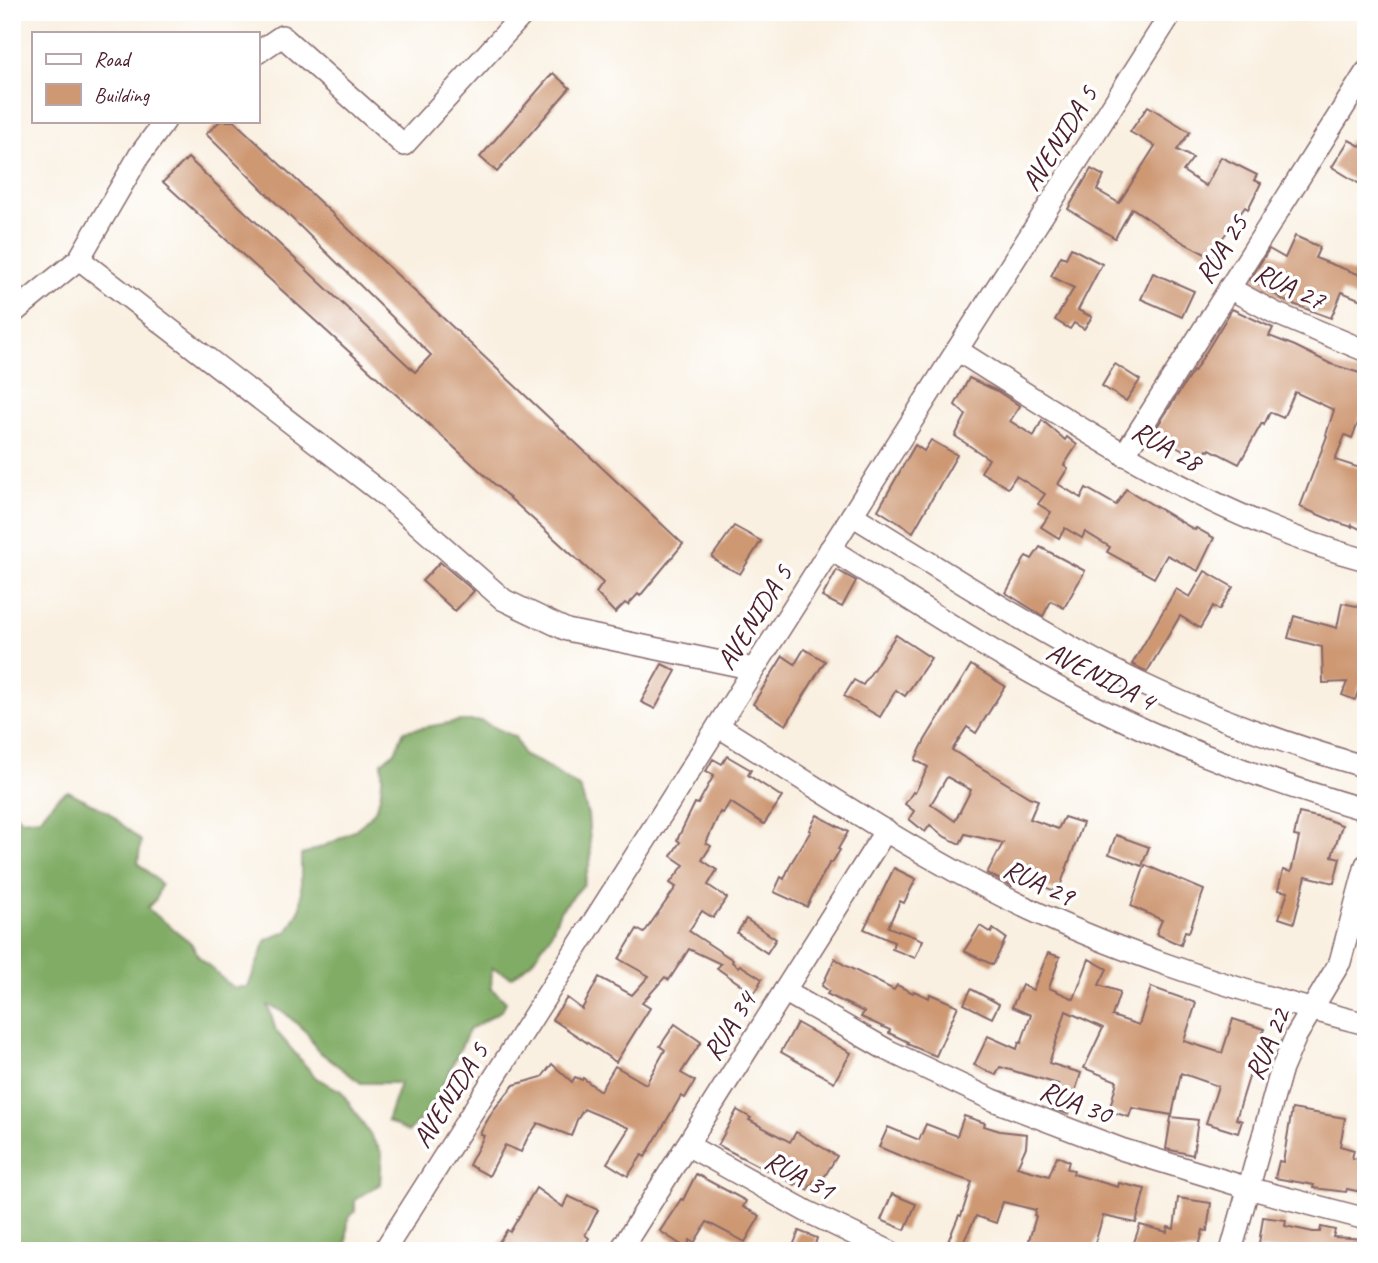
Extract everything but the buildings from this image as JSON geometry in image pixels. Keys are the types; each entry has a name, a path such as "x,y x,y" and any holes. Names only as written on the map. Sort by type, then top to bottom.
{"street":[{"path":"259,52 282,36 404,145 525,12"},
{"name":"AVENIDA 5","path":"384,1251 1172,12"},
{"name":"RUA 25","path":"1124,455 1366,72"},
{"path":"12,314 79,259 139,156 164,122"},
{"path":"79,259 388,498 504,600 567,630 754,669"},
{"name":"RUA 27","path":"1229,288 1275,313 1366,351"},
{"name":"RUA 28","path":"957,350 1124,455 1206,499 1300,539 1366,560"},
{"name":"AVENIDA 4","path":"852,514 1020,618 1096,661 1240,726 1366,767"},
{"name":"AVENIDA 4","path":"830,550 1077,697 1225,764 1366,810"},
{"name":"RUA 29","path":"718,726 977,883 1068,926 1184,970 1366,1024"},
{"name":"RUA 34","path":"620,1251 886,830"},
{"name":"RUA 22","path":"1231,1251 1281,1071 1296,1037 1340,962 1366,865"},
{"name":"RUA 30","path":"784,991 887,1050 993,1100 1121,1149 1248,1188 1366,1219"},
{"name":"RUA 31","path":"687,1145 806,1211 889,1251"}],"green space":[{"path":"460,721 481,721 515,737 524,756 541,763 580,788 588,815 591,858 584,884 560,911 550,936 531,962 512,977 492,968 491,988 506,1002 502,1010 469,1030 433,1106 408,1132 387,1121 400,1083 361,1083 317,1050 307,1033 284,1012 268,1005 276,1031 316,1078 341,1091 382,1153 380,1184 355,1200 355,1211 348,1219 346,1250 12,1251 12,810 21,820 40,818 57,798 68,791 108,812 141,841 138,863 161,884 156,899 147,908 191,943 198,956 233,988 248,987 266,940 288,931 301,907 301,855 342,838 360,826 375,810 382,780 382,762 395,752 404,731"}]}
